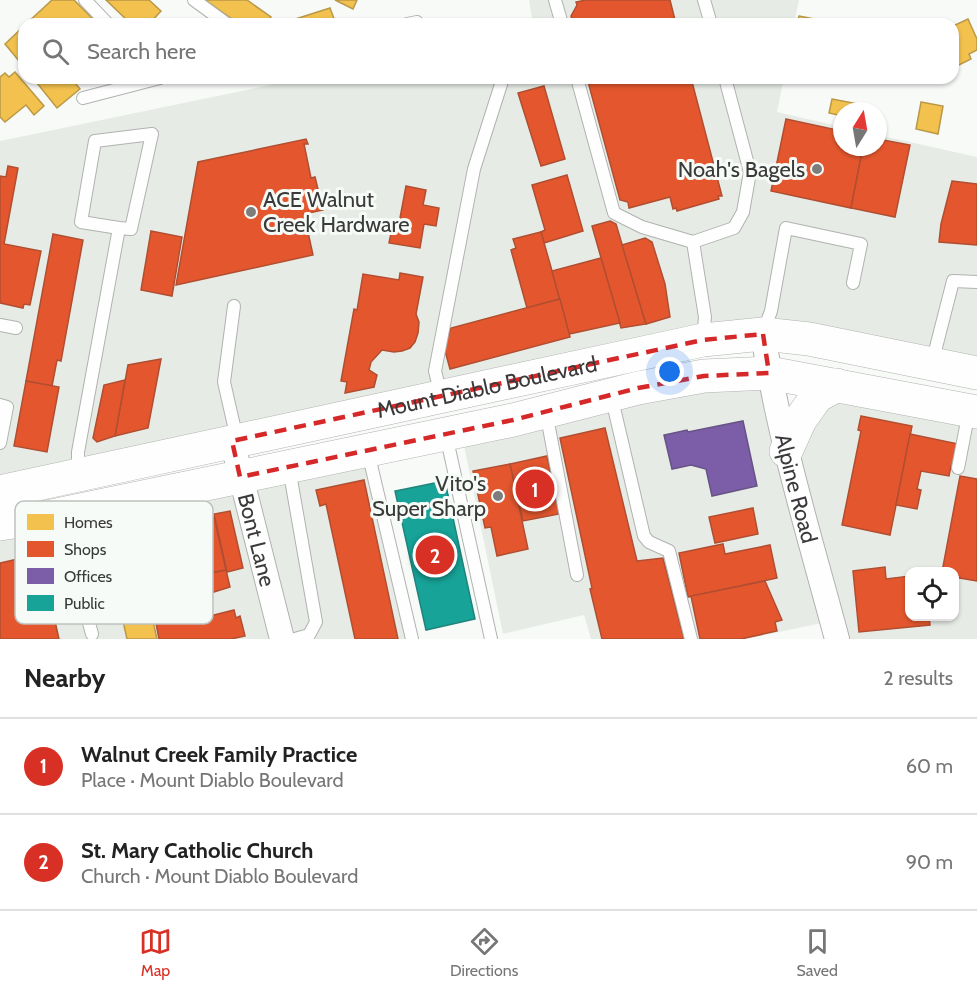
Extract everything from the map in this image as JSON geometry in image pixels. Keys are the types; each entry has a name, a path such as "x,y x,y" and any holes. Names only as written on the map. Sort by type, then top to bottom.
{"main road":[{"name":"Mount Diablo Boulevard","path":"0,492 703,340 763,334 809,339 977,373"},
{"name":"Mount Diablo Boulevard","path":"126,501 446,434 638,388 704,376 769,373 973,411"},
{"path":"786,451 800,420 817,396 837,385"},
{"name":"Mount Diablo Boulevard","path":"0,524 15,522"}],"street":[{"name":"Alpine Road","path":"763,334 786,451 837,639"},
{"name":"Bont Lane","path":"235,441 240,477 282,639"}],"lane":[{"path":"85,0 102,18"},
{"path":"194,0 219,18"},
{"path":"555,0 560,18"},
{"path":"704,0 709,18"},
{"path":"83,98 137,84"},
{"path":"441,396 435,371 474,170 500,84"},
{"path":"579,84 614,213 642,227 693,242 734,228 743,212 750,172 727,84"},
{"path":"152,134 131,229 118,228 81,222 96,141 152,134"},
{"path":"79,476 78,452 118,228"},
{"path":"763,334 771,311 786,228 861,244 853,283"},
{"path":"693,242 705,317 703,340"},
{"path":"932,364 953,281 977,282"},
{"path":"234,306 224,382 235,441"},
{"path":"0,325 16,328"},
{"path":"611,395 644,536 649,542 669,551 691,639"},
{"path":"0,405 7,406 0,443"},
{"path":"546,411 577,575"},
{"path":"958,468 973,411"},
{"path":"446,434 490,639"},
{"path":"367,451 412,639"},
{"path":"288,467 316,622 309,635 296,639"},
{"path":"89,624 92,634"}],"highlighted area":[{"path":"763,334 769,373 704,376 638,388 513,420 240,477 232,441 703,340"}],"shaded area":[{"path":"529,0 799,0 795,18 532,18"},
{"path":"275,84 783,84 777,112 833,125 833,156 887,156 887,137 977,157 977,373 763,334 0,492 0,141"},
{"path":"769,373 786,450 817,396 977,412 977,639 837,639 832,621 745,639 591,639 584,615 503,634 461,431"},
{"path":"367,451 412,639 0,639 0,524 15,521 15,624 213,624 213,501 116,501"}],"building: Homes":[{"path":"52,0 74,0 92,18 32,18"},
{"path":"106,0 149,0 161,11 155,18 125,18"},
{"path":"205,0 247,0 271,17 270,18 230,18"},
{"path":"335,0 357,0 353,9"},
{"path":"330,8 334,18 299,18"},
{"path":"968,19 977,39 977,50 969,54 971,59 959,65 959,23"},
{"path":"18,32 18,60 5,44"},
{"path":"15,72 18,76 18,84 25,84 44,106 34,115 26,105 5,122 0,117 0,77 5,73 9,77"},
{"path":"38,84 76,84 80,89 57,108"},
{"path":"832,99 848,102 833,102 833,114 829,113"},
{"path":"921,102 943,106 938,134 916,129"},
{"path":"124,624 154,624 157,639 127,639"}],"building: Shops":[{"path":"670,0 674,18 572,18 576,2"},
{"path":"589,84 693,84 722,196 718,196 719,199 677,211 676,208 673,209 670,197 629,208 628,202 620,200"},
{"path":"544,86 565,159 541,166 518,93"},
{"name":"Noah's Bagels","path":"786,119 833,129 833,156 861,156 851,208 771,191"},
{"name":"ACE Walnut Creek Hardware","path":"306,139 308,144 304,144 311,178 315,177 323,210 304,214 313,255 176,285 198,162"},
{"path":"887,141 910,145 895,217 851,208 861,156 887,156"},
{"path":"8,166 18,168 4,244 41,251 30,305 24,304 23,308 0,303 0,176 6,177"},
{"path":"567,175 583,231 544,243 541,232 545,230 532,185"},
{"path":"952,181 977,184 977,245 939,242"},
{"path":"406,186 426,190 423,205 439,208 436,226 424,224 420,248 389,243 391,233 397,234"},
{"path":"610,221 616,224 646,324 621,328 592,226"},
{"path":"151,231 182,237 172,296 141,290"},
{"path":"541,232 560,299 527,308 511,250 516,248 513,239"},
{"path":"53,234 83,240 61,361 57,360 52,386 26,381"},
{"path":"645,238 652,242 665,284 670,317 646,324 622,245"},
{"path":"601,258 620,323 569,334 552,271"},
{"path":"400,273 423,277 416,314 419,322 415,342 410,348 402,351 382,350 371,362 369,370 377,375 374,387 345,393 347,382 341,381 363,274 399,280"},
{"path":"560,299 570,337 450,369 444,347 451,328"},
{"path":"161,359 148,428 115,436 128,365"},
{"path":"125,380 115,436 97,442 93,438 104,385"},
{"path":"26,381 59,387 47,452 14,446"},
{"path":"861,416 912,426 890,535 842,525 861,431 858,430"},
{"path":"605,428 637,561 663,558 684,639 602,639 560,438"},
{"path":"910,434 968,446 963,469 951,466 949,476 921,471 917,489 921,490 917,509 896,505"},
{"path":"547,456 559,514 523,521 510,464"},
{"name":"Vito's Super Sharp","path":"510,464 528,549 497,556 491,527 485,528 473,471"},
{"path":"960,476 977,479 977,581 959,578 959,567 943,567"},
{"path":"364,480 398,639 355,639 326,504 320,506 316,490"},
{"path":"753,508 758,534 715,543 709,517"},
{"path":"230,511 243,568 227,572 214,514"},
{"path":"213,517 226,570 213,573"},
{"path":"723,544 725,554 770,545 777,578 688,597 679,553"},
{"path":"15,560 15,624 56,624 59,639 0,639 0,563"},
{"path":"885,567 886,579 905,577 905,621 930,621 930,625 859,632 853,571"},
{"path":"226,570 230,587 213,592 213,573"},
{"path":"765,581 782,620 775,622 777,631 741,639 700,639 691,596"},
{"path":"234,610 236,618 240,616 245,636 231,639 159,639 156,624 213,624 213,615"}],"building: Offices":[{"path":"743,421 757,486 712,496 706,469 691,465 672,469 664,435"}],"building: Public":[{"path":"445,481 475,619 426,630 395,491"}],"place":[{"name":"Noah's Bagels","path":"817,169"},
{"name":"ACE Walnut Creek Hardware","path":"251,212"},
{"name":"Walnut Creek Family Practice","path":"535,489"},
{"name":"Vito's Super Sharp","path":"498,496"},
{"name":"St. Mary Catholic Church","path":"435,555"}]}
